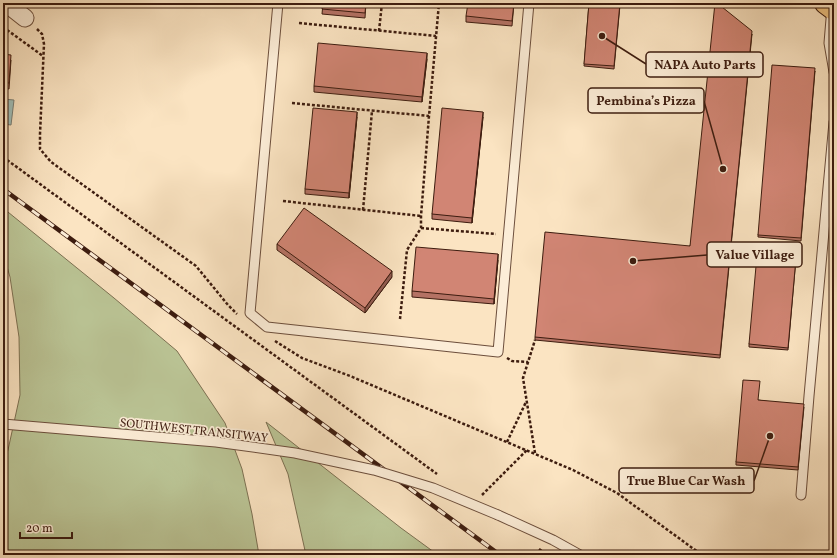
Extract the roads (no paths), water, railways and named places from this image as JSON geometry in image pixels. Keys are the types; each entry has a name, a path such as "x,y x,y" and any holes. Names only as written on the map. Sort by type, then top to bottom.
{"street":[{"path":"6,3 25,18"}],"lane":[{"path":"278,3 250,313 267,327 498,352 529,3"},
{"path":"831,7 829,43 834,72"},
{"path":"801,495 834,122"},
{"name":"SOUTHWEST TRANSITWAY","path":"3,424 216,442 295,453 374,470 433,488 553,540 580,555"}],"water":[{"path":"3,99 14,100 11,125 3,124"}],"railway":[{"path":"3,189 500,555"}],"place":[{"name":"NAPA Auto Parts","path":"602,36"},
{"name":"Pembina’s Pizza","path":"723,169"},
{"name":"Value Village","path":"633,261"},
{"name":"True Blue Car Wash","path":"770,436"}]}
